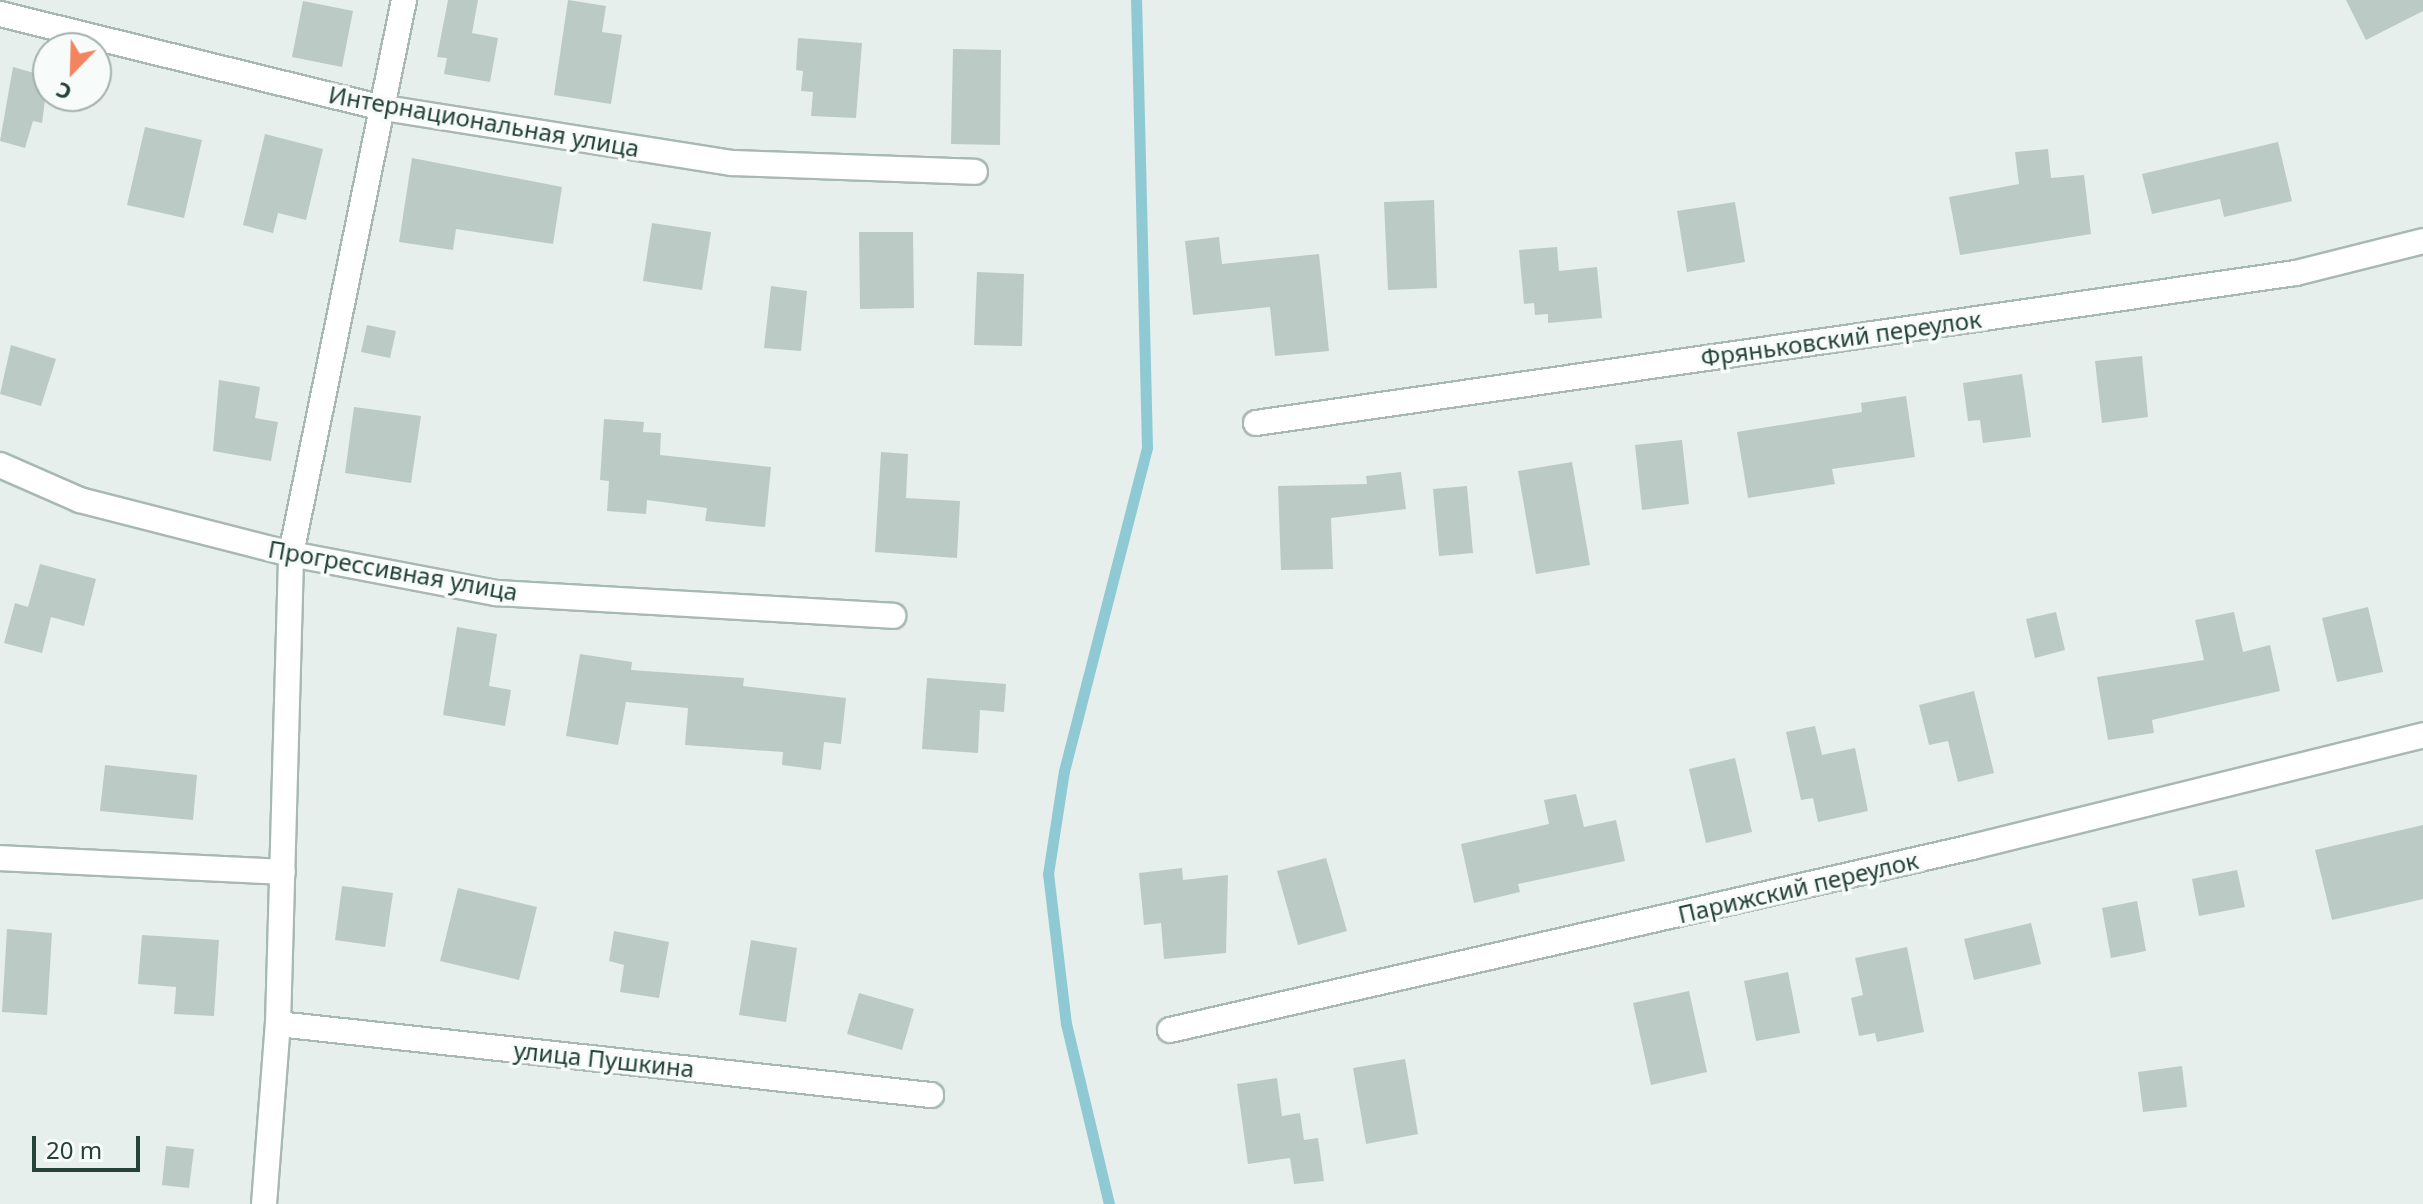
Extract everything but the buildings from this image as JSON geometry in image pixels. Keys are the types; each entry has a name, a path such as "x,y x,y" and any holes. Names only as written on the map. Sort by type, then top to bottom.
{"street":[{"path":"264,1204 278,1024 291,554 378,107 404,0"},
{"name":"Интернациональная улица","path":"0,14 378,107 732,163 975,172"},
{"name":"Фряньковский переулок","path":"1256,423 2296,273 2423,241"},
{"name":"Прогрессивная улица","path":"0,465 80,500 291,554 496,593 893,616"},
{"name":"Парижский переулок","path":"1170,1030 1972,847 2423,735"},
{"path":"0,858 283,872"},
{"name":"улица Пушкина","path":"278,1024 931,1095"}],"waterway":[{"path":"1109,1204 1066,1024 1048,874 1064,771 1147,447 1136,0"}]}
